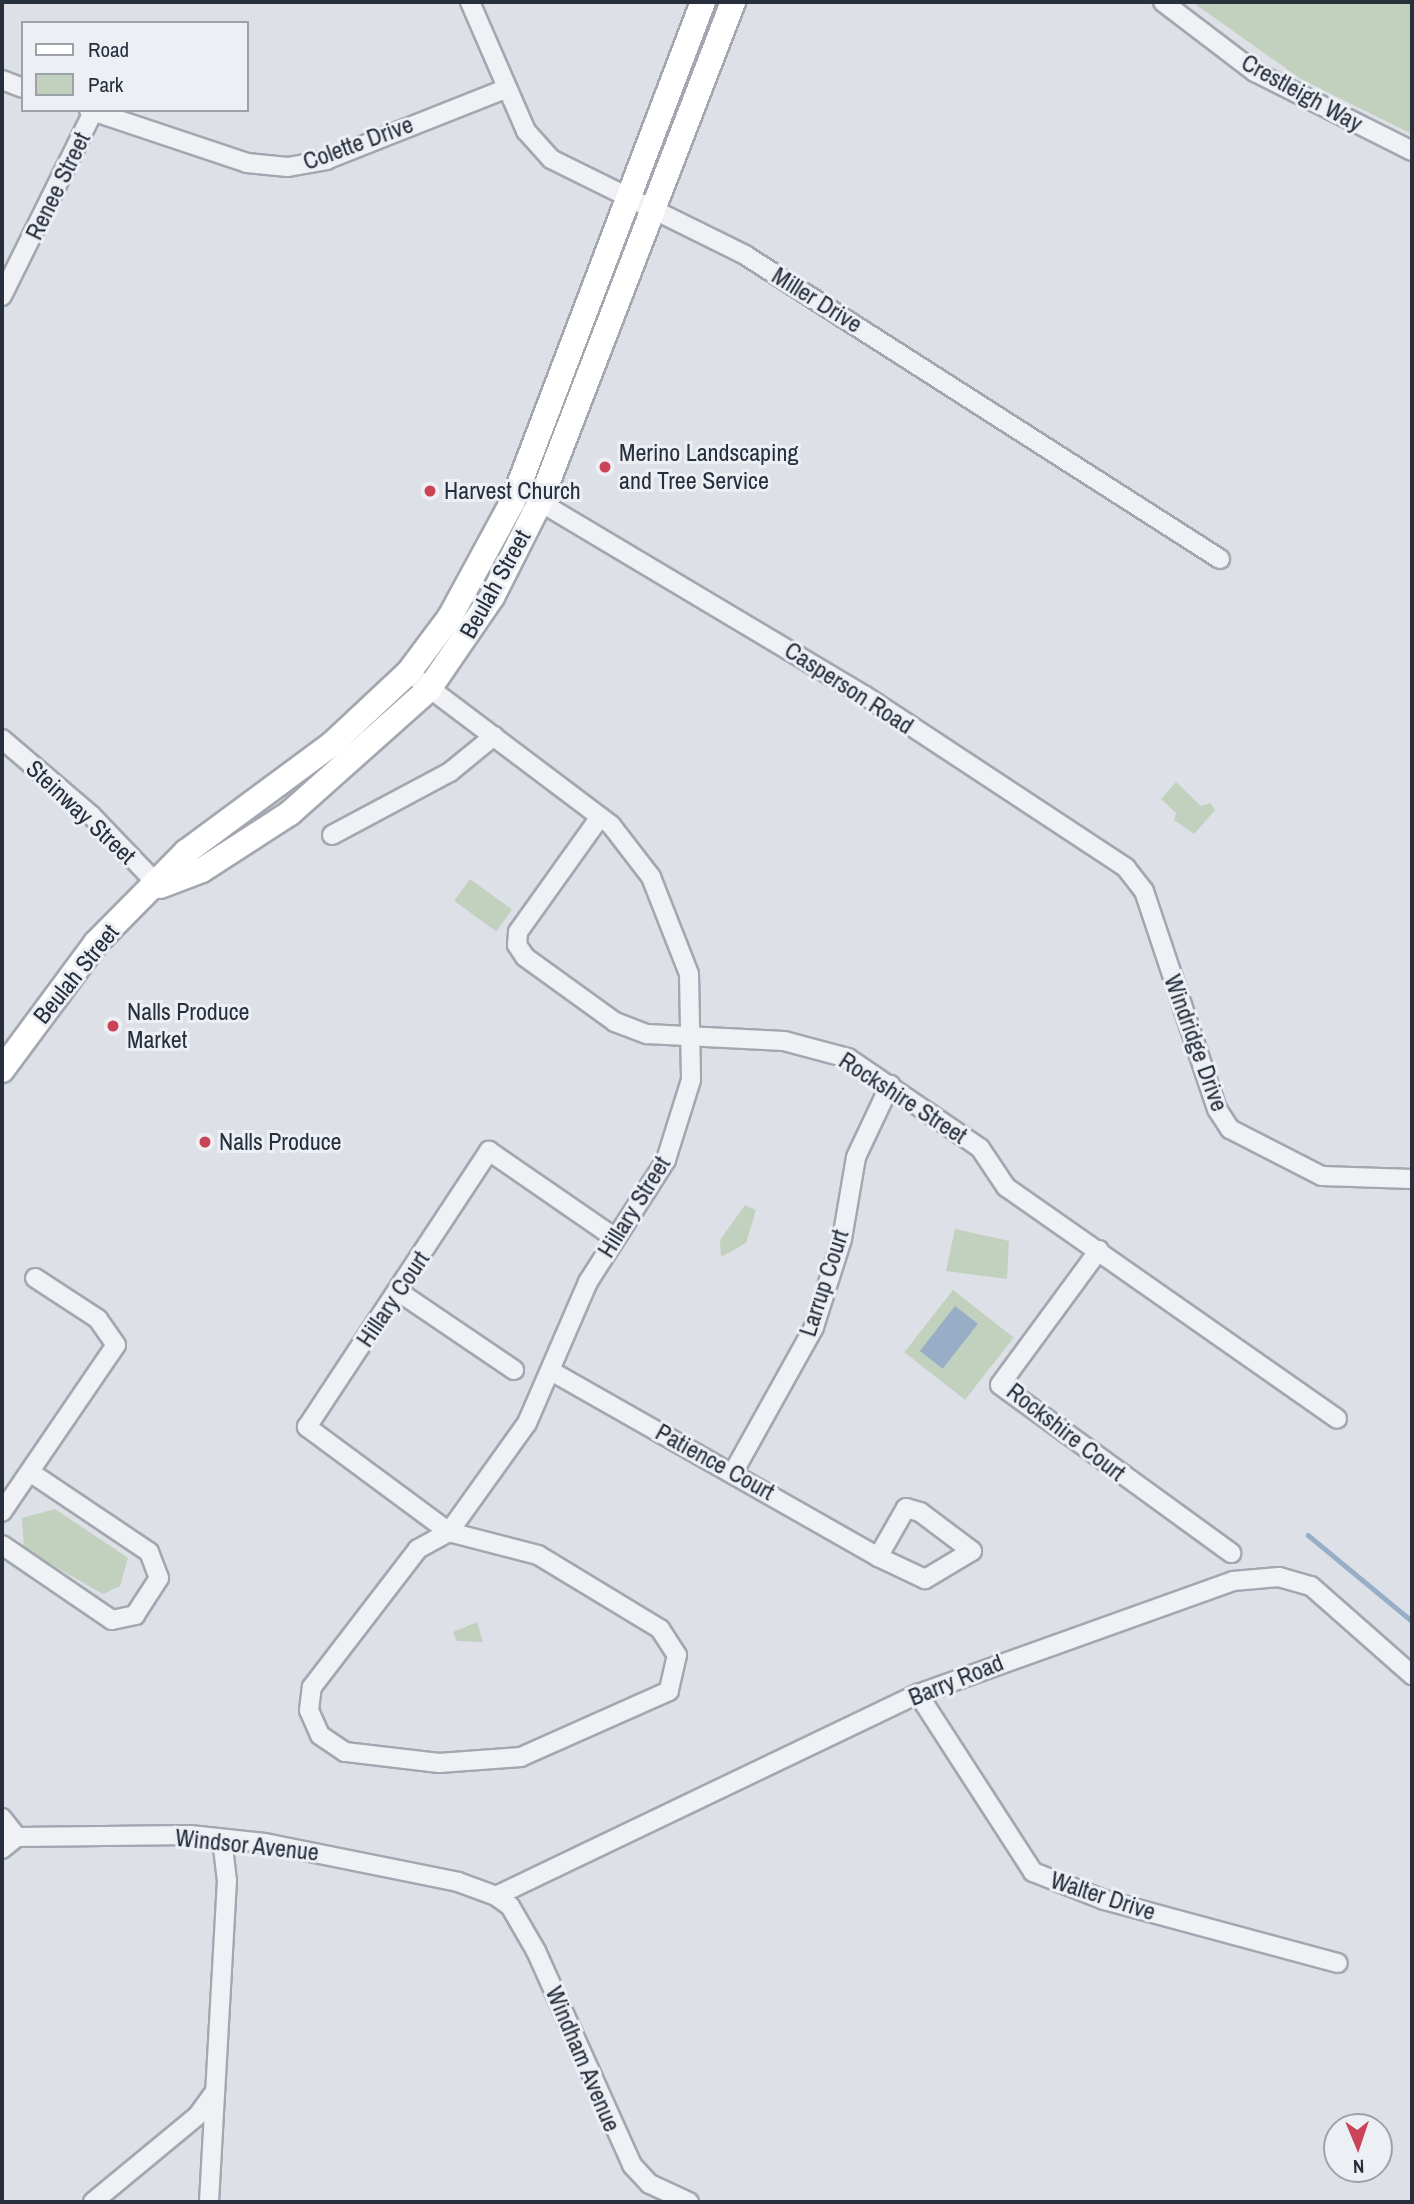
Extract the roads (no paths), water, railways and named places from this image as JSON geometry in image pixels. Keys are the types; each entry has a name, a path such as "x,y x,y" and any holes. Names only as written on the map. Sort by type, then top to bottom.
{"main road":[{"name":"Beulah Street","path":"2,1070 96,943 159,886 186,852 332,744 410,672 491,551 703,2"},
{"name":"Beulah Street","path":"159,886 202,870 290,813 429,690 492,597 540,502 733,2"}],"street":[{"name":"Miller Drive","path":"470,2 505,89 526,131 551,159 745,254 1220,559"},
{"name":"Crestleigh Way","path":"1163,2 1255,72 1412,151"},
{"path":"2,80 21,87"},
{"name":"Colette Drive","path":"94,112 247,163 288,167 326,160 505,89"},
{"name":"Renee Street","path":"2,296 91,112"},
{"name":"Casperson Road","path":"540,502 864,695 1121,864 1144,891"},
{"name":"Hillary Street","path":"410,672 429,690 600,817 638,858 674,923 689,974 694,1039 678,1130 649,1190 615,1238 573,1310 551,1371 505,1459 449,1532"},
{"path":"332,835 450,772 494,736"},
{"name":"Steinway Street","path":"2,739 91,815 159,886"},
{"name":"Rockshire Street","path":"600,817 518,932 517,945 615,1022 647,1034 816,1047 890,1085 980,1148 1006,1187 1337,1419"},
{"name":"Windridge Drive","path":"1144,891 1217,1109 1230,1129 1322,1176 1412,1179"},
{"name":"Larrup Court","path":"734,1471 814,1327 842,1239 856,1157 890,1085"},
{"name":"Hillary Court","path":"449,1532 307,1427 399,1292 489,1151 615,1238"},
{"name":"Rockshire Court","path":"1099,1250 1000,1385 1231,1553"},
{"path":"2,1512 116,1345 98,1319 36,1278"},
{"path":"399,1292 514,1370"},
{"name":"Patience Court","path":"551,1371 734,1471 878,1557 925,1579 972,1551 906,1508 878,1557"},
{"path":"2,1545 112,1620 135,1615 159,1578 149,1552 30,1472"},
{"path":"449,1532 538,1555 660,1629 677,1655 669,1691 521,1758 439,1763 345,1752 320,1735 309,1710 312,1687 418,1549 449,1532"},
{"name":"Barry Road","path":"496,1896 918,1694 1206,1589 1260,1576 1294,1580 1326,1596 1412,1675"},
{"name":"Walter Drive","path":"918,1694 990,1815 1033,1872 1104,1900 1338,1963"},
{"path":"2,1818 17,1837 2,1849"},
{"name":"Windsor Avenue","path":"17,1837 222,1839 341,1856 496,1896"},
{"path":"209,2202 227,1881 222,1839"},
{"name":"Windham Avenue","path":"496,1896 510,1906 536,1951 632,2165 657,2189 689,2202"},
{"path":"93,2202 198,2115 214,2093"}],"water":[{"path":"955,1306 978,1324 943,1369 920,1351"}],"waterway":[{"path":"1308,1535 1412,1621"}],"place":[{"name":"Merino Landscaping and Tree Service","path":"605,467"},
{"name":"Harvest Church","path":"430,491"},
{"name":"Nalls Produce Market","path":"113,1026"},
{"name":"Nalls Produce","path":"205,1142"}]}
